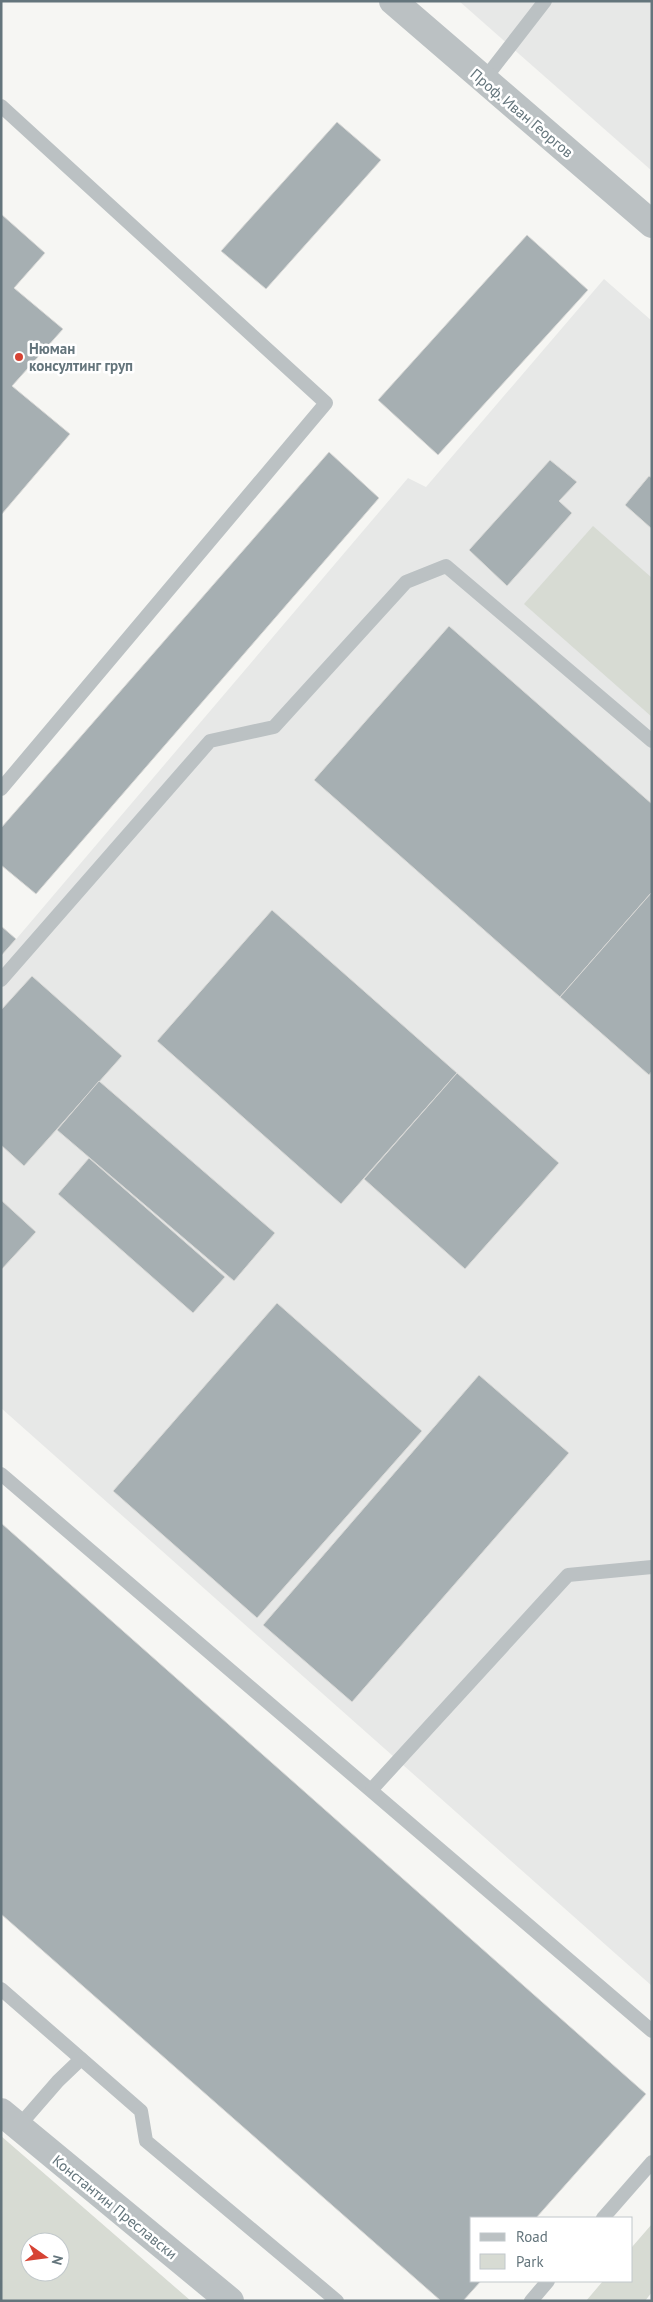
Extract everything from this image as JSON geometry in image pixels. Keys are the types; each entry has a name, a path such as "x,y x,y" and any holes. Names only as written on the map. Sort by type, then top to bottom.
{"street":[{"name":"Проф. Иван Георгов","path":"393,1 483,81 652,224"},
{"name":"Константин Преславски","path":"10,2120 230,2301"}],"lane":[{"path":"483,81 545,1"},
{"path":"1,106 326,403 1,789"},
{"path":"1,980 210,741 274,727 406,582 446,566 652,741"},
{"path":"1,1474 652,2031"},
{"path":"372,1790 568,1575 652,1567"},
{"path":"1,1989 141,2111 146,2141 337,2301"},
{"path":"10,2120 58,2081 81,2059"},
{"path":"604,2217 652,2162"},
{"path":"530,2301 547,2282"}],"shaded area":[{"path":"459,1 652,1 652,171"},
{"path":"604,279 652,321 652,1986 1,1408 1,957 408,478 426,487"}],"green space":[{"path":"593,526 652,578 652,717 524,604"},
{"path":"1,2136 191,2301 1,2301"},
{"path":"652,2224 652,2292 645,2301 586,2301 602,2282 633,2282 633,2246"}],"building":[{"path":"337,122 381,160 266,289 221,251"},
{"name":"Нюман консултинг груп","path":"1,214 45,253 14,288 63,329 12,386 70,434 1,515"},
{"path":"527,235 588,290 438,455 378,400"},
{"path":"329,452 379,498 36,894 1,865 1,828"},
{"path":"550,460 577,482 559,501 572,513 507,586 469,550"},
{"path":"649,476 652,478 652,529 625,505"},
{"path":"449,626 652,804 652,892 560,997 314,780"},
{"path":"652,892 652,1071 649,1075 560,997"},
{"path":"272,910 457,1073 341,1204 157,1041"},
{"path":"1,926 16,939 1,956"},
{"path":"32,976 122,1056 24,1166 1,1145 1,1010"},
{"path":"457,1073 559,1163 465,1269 364,1179"},
{"path":"99,1081 275,1233 234,1281 57,1130"},
{"path":"89,1158 225,1277 193,1313 58,1194"},
{"path":"1,1200 36,1232 1,1270"},
{"path":"277,1303 422,1431 257,1618 113,1491"},
{"path":"479,1375 569,1453 352,1702 263,1625"},
{"path":"1,1523 646,2094 537,2217 470,2217 470,2282 480,2282 463,2301 441,2301 1,1914"}],"place":[{"name":"Нюман консултинг груп","path":"19,357"}]}
